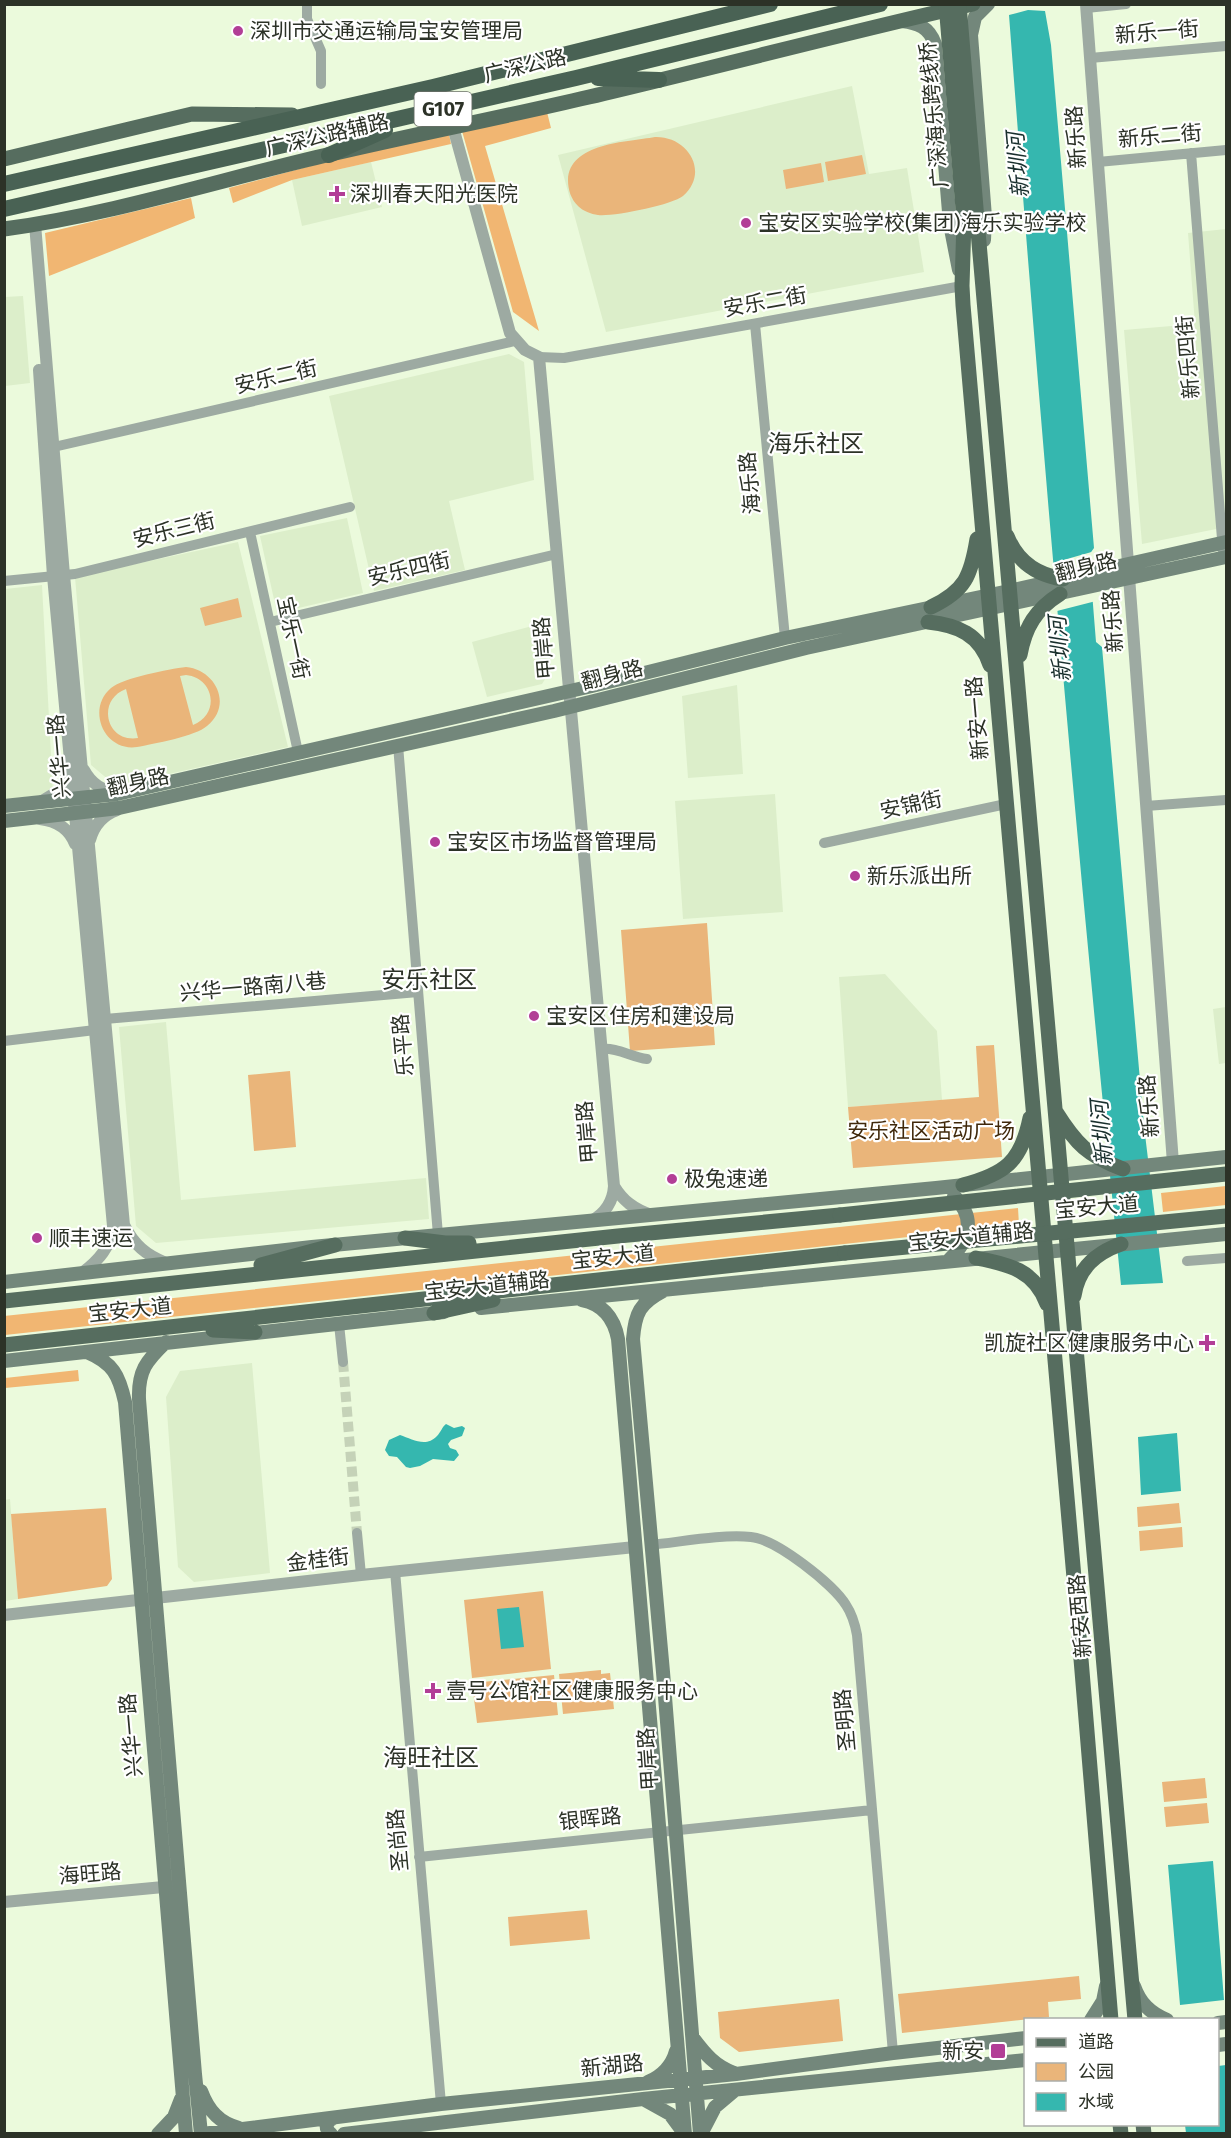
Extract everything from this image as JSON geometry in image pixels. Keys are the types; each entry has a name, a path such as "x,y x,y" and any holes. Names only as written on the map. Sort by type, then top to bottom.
{"highway":[{"name":"广深公路","path":"4,184 310,115 770,4"},
{"name":"广深公路","path":"4,209 576,78 880,4"},
{"path":"576,78 659,80"},
{"path":"329,155 422,114"}],"main road":[{"name":"广深海乐跨线桥","path":"946,4 971,221"},
{"name":"广深海乐跨线桥","path":"959,4 971,221"},
{"name":"广深公路辅路","path":"4,229 32,225 186,191 329,155 659,80 973,4"},
{"path":"982,281 985,217 972,26 975,18 988,4"},
{"path":"900,21 914,22 925,28 933,37 950,224 962,286"},
{"path":"936,54 940,42 953,34 966,39 972,49"},
{"name":"广深公路辅路","path":"4,159 192,114 310,115"},
{"name":"新安一路","path":"971,221 982,281 1063,1209"},
{"name":"新安一路","path":"971,221 962,286 1042,1211"},
{"path":"981,516 974,555 965,581 957,592 929,615 950,624 980,645 988,659 995,681"},
{"path":"1004,527 1016,552 1040,579 1062,586"},
{"name":"翻身路","path":"1062,586 1225,550"},
{"name":"翻身路","path":"1010,598 1040,579"},
{"path":"1017,679 1023,638 1029,624 1041,603 1062,586"},
{"name":"翻身路","path":"4,821 131,806 570,707 988,602 1010,598 1041,603"},
{"name":"翻身路","path":"4,806 127,792 569,691 784,638 929,615"},
{"path":"963,1185 991,1177 1011,1161 1024,1141 1032,1107"},
{"path":"1055,1110 1077,1143 1101,1166"},
{"path":"4,1282 335,1245 1060,1175 1101,1166 1123,1169 1227,1157"},
{"name":"宝安大道","path":"4,1301 1227,1174"},
{"path":"936,1188 955,1197 962,1205 968,1221 965,1240 948,1261"},
{"name":"新安西路","path":"1063,1209 1136,2018"},
{"name":"新安西路","path":"1042,1211 1111,2018"},
{"name":"宝安大道","path":"4,1345 164,1335 561,1284 845,1253 1227,1216"},
{"name":"宝安大道辅路","path":"255,1332 668,1288 1227,1234"},
{"path":"405,1238 445,1243 556,1242"},
{"path":"170,1283 279,1261 335,1245"},
{"path":"1073,1317 1076,1287 1083,1271 1099,1254 1114,1245"},
{"path":"976,1258 1012,1266 1027,1274 1046,1300 1052,1322"},
{"path":"434,1313 561,1284"},
{"name":"甲岸路","path":"668,1288 650,1298 642,1306 637,1314 633,1339 700,2133"},
{"name":"甲岸路","path":"574,1298 590,1302 604,1310 616,1327 685,2133"},
{"path":"4,1361 85,1351 164,1335 255,1332"},
{"name":"兴华一路","path":"164,1335 145,1365 138,1386 183,2016 182,2091 186,2133"},
{"name":"兴华一路","path":"85,1351 106,1361 114,1369 125,1402 140,1601 172,1886"},
{"path":"630,1480 632,1473 636,1471 642,1473 645,1478"},
{"path":"1097,1848 1102,1855 1109,1857 1117,1854 1121,1845"},
{"path":"1091,2018 1103,2001 1106,1969"},
{"path":"1134,1984 1144,2005 1165,2018"},
{"name":"兴华一路","path":"183,2016 195,2074 201,2133"},
{"path":"692,2035 713,2062 736,2074"},
{"name":"新湖路","path":"201,2133 441,2104 736,2074 1024,2038"},
{"path":"644,2084 654,2080 668,2068 673,2061 677,2043"},
{"name":"新湖路","path":"344,2133 442,2128 570,2107 1024,2060"},
{"path":"195,2074 211,2111 229,2125 244,2129"},
{"path":"700,2133 715,2108 728,2095 737,2090"},
{"path":"158,2133 174,2117 182,2091"},
{"path":"570,2092 574,2092 578,2098 575,2105 570,2107"},
{"path":"643,2099 670,2114 685,2133"},
{"path":"331,2133 327,2130 326,2125 334,2118"}],"street":[{"path":"307,4 307,19 321,51 321,84"},
{"path":"1086,6 1126,4"},
{"name":"新乐路","path":"1086,6 1124,572 1146,806 1173,1163"},
{"name":"新乐一街","path":"1090,58 1227,46"},
{"path":"453,127 510,333 525,350 539,357"},
{"name":"新乐二街","path":"1098,162 1227,150"},
{"name":"新乐四街","path":"1191,153 1225,550"},
{"name":"兴华一路","path":"32,225 50,449 70,755 79,798"},
{"name":"安乐二街","path":"539,357 564,358 962,286"},
{"name":"海乐路","path":"755,324 784,638"},
{"name":"安乐二街","path":"50,449 515,341"},
{"name":"甲岸路","path":"539,357 614,1186"},
{"name":"安乐三街","path":"4,580 59,576 350,507"},
{"name":"宝乐一街","path":"250,532 298,752"},
{"name":"安乐四街","path":"270,622 557,554"},
{"name":"兴华一路","path":"59,576 81,765 80,813 95,1029 113,1226 107,1249 82,1273"},
{"name":"乐平路","path":"398,745 438,1235"},
{"path":"33,803 55,795 64,784 70,770 70,755"},
{"path":"81,765 92,782 98,786 112,792 127,792"},
{"path":"1146,806 1227,800"},
{"name":"安锦街","path":"824,843 1006,804"},
{"path":"84,856 93,831 101,819 113,811 131,806"},
{"path":"36,818 53,821 65,829 84,856"},
{"name":"兴华一路","path":"84,856 105,1019 124,1225 136,1245 145,1253 166,1263"},
{"name":"兴华一路南八巷","path":"105,1019 418,992"},
{"path":"4,1041 95,1029 105,1019"},
{"path":"601,1049 611,1048 633,1057 647,1059"},
{"path":"614,1186 627,1203 651,1215"},
{"path":"590,1221 604,1212 613,1196 614,1186"},
{"path":"1187,1261 1227,1258"},
{"path":"339,1324 343,1362"},
{"path":"357,1533 361,1575"},
{"name":"圣明路","path":"650,1545 736,1537 759,1538 771,1542 842,1598 853,1619 857,1635 893,2053"},
{"name":"金桂街","path":"4,1615 395,1571 636,1547"},
{"name":"圣尚路","path":"395,1571 441,2104"},
{"name":"银晖路","path":"419,1857 872,1810"},
{"name":"海旺路","path":"4,1902 172,1886"}],"shaded area":[{"name":"宝安区实验学校(集团)海乐实验学校","path":"852,86 869,174 907,168 924,272 606,332 558,155"},
{"path":"547,112 551,128 485,146 539,331 513,312 462,131"},
{"path":"449,134 451,144 292,180 233,203 229,188 332,160"},
{"name":"深圳春天阳光医院","path":"371,162 382,207 302,226 292,180"},
{"path":"191,198 195,218 49,276 45,233"},
{"path":"1226,229 1226,527 1142,544 1124,330 1195,324 1188,233"},
{"path":"23,296 30,383 5,386 5,297"},
{"path":"509,354 524,362 534,480 449,501 465,570 374,591 329,396"},
{"path":"347,518 363,593 277,613 260,536"},
{"path":"238,542 288,747 116,786 91,765 75,577"},
{"path":"42,585 53,794 5,799 5,589"},
{"path":"547,622 551,670 542,684 487,697 472,642"},
{"path":"737,685 743,774 688,778 682,696"},
{"path":"775,794 783,912 683,919 675,801"},
{"path":"885,974 937,1031 942,1100 848,1107 839,977"},
{"path":"1226,1007 1226,1063 1219,1064 1213,1009"},
{"path":"166,1022 181,1200 426,1178 429,1219 156,1243 136,1226 119,1027"},
{"path":"1226,1186 1226,1205 1163,1212 1161,1193"},
{"path":"1018,1208 1019,1225 5,1335 4,1316"},
{"path":"252,1363 270,1573 194,1582 178,1567 166,1397 180,1371"},
{"path":"78,1370 79,1381 5,1388 5,1378"},
{"path":"10,1499 18,1599 5,1601 4,1500"}],"green space":[{"path":"655,137 677,142 692,157 695,177 691,187 683,196 655,206 605,215 587,212 580,208 570,194 568,180 571,168 578,158 601,146"},
{"path":"862,155 866,174 828,181 825,162"},
{"path":"821,163 824,182 786,189 783,170"},
{"path":"238,598 242,617 205,626 200,608"},
{"path":"186,667 206,675 218,690 219,708 215,718 207,726 184,736 137,747 125,747 108,736 102,727 100,707 111,688 136,677","holes":["186,675 203,683 210,697 207,713 202,720 193,725 180,676","126,689 138,738 127,738 118,734 112,728 109,720 108,711 111,702 117,694"]},
{"path":"707,923 715,1045 630,1051 621,930"},
{"name":"安乐社区活动广场","path":"994,1045 1002,1157 853,1168 848,1107 979,1097 976,1046"},
{"path":"290,1071 296,1147 254,1151 248,1075"},
{"path":"1179,1503 1181,1523 1138,1527 1137,1507"},
{"path":"106,1508 112,1579 107,1586 18,1599 11,1514"},
{"path":"1182,1527 1183,1547 1140,1551 1139,1531"},
{"path":"543,1591 551,1669 472,1678 464,1600"},
{"path":"601,1670 601,1674 610,1673 614,1709 563,1714 559,1674"},
{"path":"554,1675 558,1715 477,1723 472,1683"},
{"path":"1205,1778 1207,1798 1164,1802 1162,1782"},
{"path":"1207,1803 1209,1823 1166,1827 1164,1807"},
{"path":"587,1910 590,1939 510,1946 508,1917"},
{"path":"1079,1976 1081,1999 1048,2002 1049,2017 902,2033 898,1994"},
{"path":"839,1999 843,2041 739,2052 720,2038 718,2012"}],"water":[{"path":"1028,10 1045,11 1051,45 1094,548 1089,555 1096,642 1102,647 1144,1126 1163,1283 1121,1285 1061,650 1009,15"},
{"path":"446,1424 454,1428 462,1426 465,1428 462,1436 451,1440 448,1444 459,1455 454,1461 433,1459 410,1468 406,1467 397,1457 389,1456 385,1450 389,1440 400,1435 424,1442 433,1440"},
{"path":"1177,1433 1181,1491 1141,1495 1138,1437"},
{"path":"519,1607 524,1647 501,1649 497,1609"},
{"path":"1213,1861 1224,2000 1180,2005 1168,1865"},
{"path":"1226,2065 1226,2133 1186,2133 1185,2126 1219,2126 1219,2066"}],"pier":[{"path":"1095,551 1092,555 1096,601 1057,611 1053,563"}],"tunnel":[{"path":"343,1362 357,1533"}],"place":[{"name":"深圳市交通运输局宝安管理局","path":"238,31"},
{"name":"深圳春天阳光医院","path":"337,194"},
{"name":"宝安区实验学校(集团)海乐实验学校","path":"746,223"},
{"name":"宝安区市场监督管理局","path":"435,842"},
{"name":"新乐派出所","path":"855,876"},
{"name":"宝安区住房和建设局","path":"534,1016"},
{"name":"极兔速递","path":"672,1179"},
{"name":"顺丰速运","path":"37,1238"},
{"name":"凯旋社区健康服务中心","path":"1207,1343"},
{"name":"壹号公馆社区健康服务中心","path":"433,1691"},
{"name":"新安","path":"998,2051"}],"district":[{"name":"海乐社区","path":"816,444"},
{"name":"安乐社区","path":"429,980"},
{"name":"海旺社区","path":"431,1758"}],"water label":[{"name":"新圳河","path":"1018,165"},
{"name":"新圳河","path":"1060,649"},
{"name":"新圳河","path":"1102,1133"}]}
